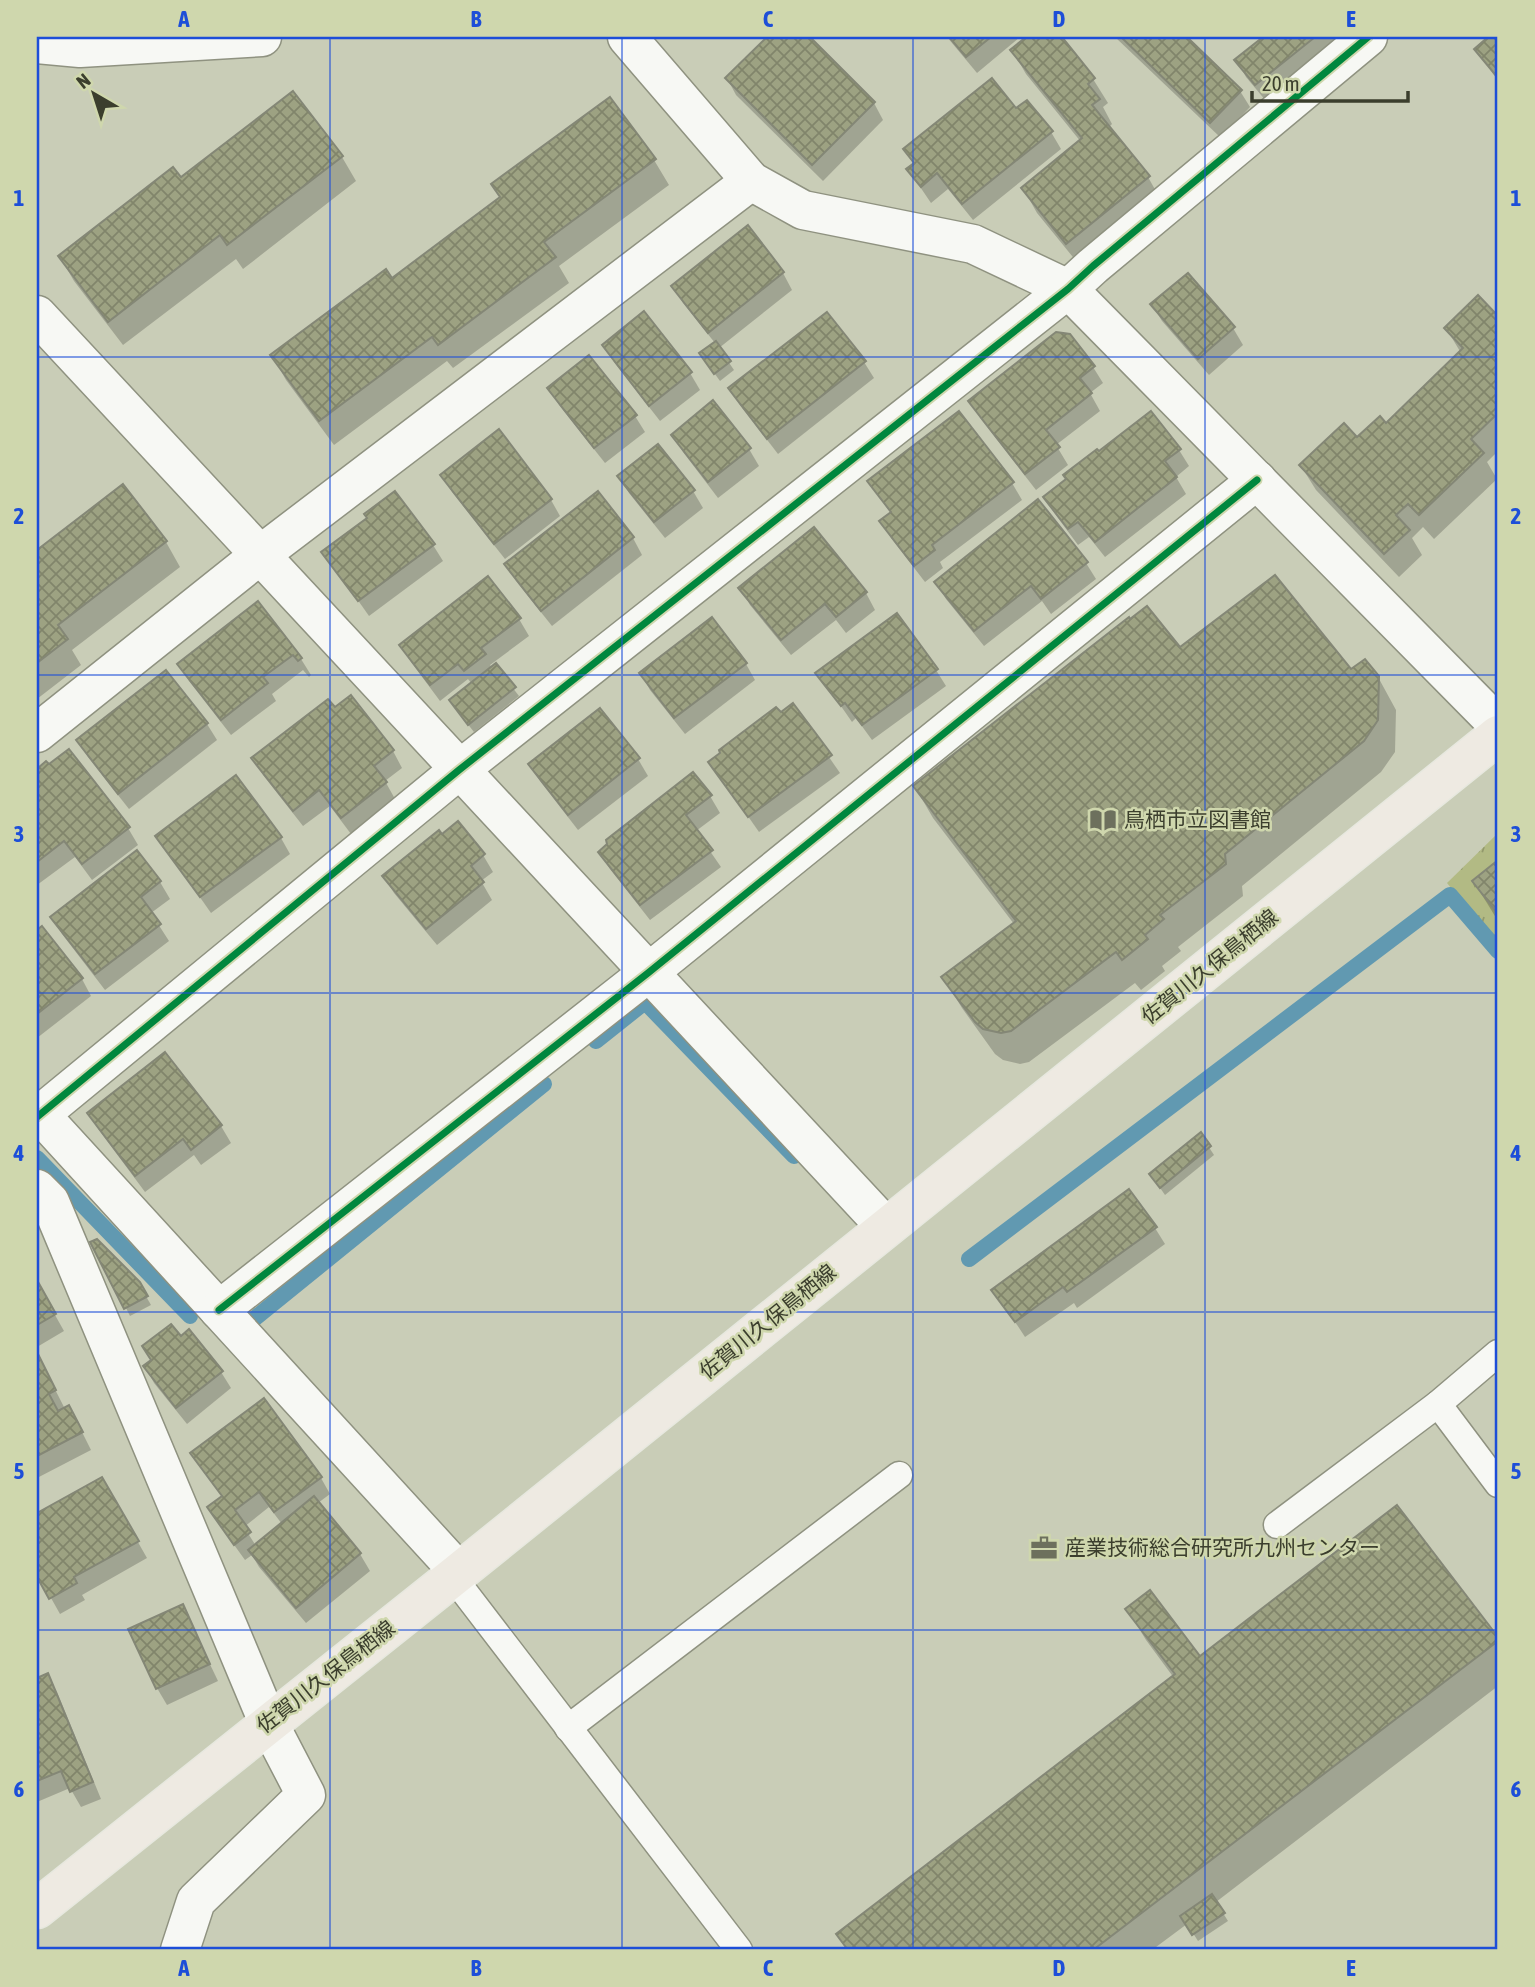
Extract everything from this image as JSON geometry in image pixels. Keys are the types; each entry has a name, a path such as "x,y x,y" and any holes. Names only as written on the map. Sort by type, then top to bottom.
{"main road":[{"name":"佐賀川久保鳥栖線","path":"37,1909 1498,735"}],"street":[{"path":"37,44 80,48 262,37"},
{"path":"627,37 751,180 803,210 973,244 1068,289 1498,725"},
{"path":"456,1574 219,1310 38,1114 459,770 1068,289 1093,265 1368,37"},
{"path":"37,733 260,555 751,180"},
{"path":"37,315 886,1227"},
{"path":"219,1310 648,973 1257,480"},
{"path":"37,1189 50,1202 268,1722 306,1795 196,1901 180,1950"}],"lane":[{"path":"1278,1525 1438,1404 1498,1353"},
{"path":"1438,1404 1498,1484"},
{"path":"568,1728 899,1475"},
{"path":"456,1574 568,1728 739,1950"}],"green space":[{"path":"1498,833 1498,946 1447,883"}],"building":[{"path":"767,37 810,37 875,102 812,165 725,78"},
{"path":"949,37 991,37 966,57"},
{"path":"1026,37 1062,37 1095,78 1088,84 1100,99 1092,105 1150,176 1066,244 1021,188 1082,138 1010,50"},
{"path":"1121,37 1187,37 1242,90 1210,123"},
{"path":"1263,37 1315,37 1255,85 1234,60"},
{"path":"1488,37 1498,37 1498,78 1474,49"},
{"path":"992,78 1016,108 1027,100 1053,131 962,204 937,173 921,187 906,169 914,163 903,149"},
{"path":"293,91 343,156 227,245 220,235 108,322 58,256 173,167 181,177"},
{"path":"610,97 656,159 544,242 556,257 438,345 432,337 319,421 270,355 386,269 392,278 500,197 491,184"},
{"path":"748,225 784,272 708,333 671,286"},
{"path":"1188,273 1235,327 1198,359 1150,304"},
{"path":"1478,295 1498,316 1498,413 1471,439 1484,453 1419,515 1408,504 1396,515 1410,530 1384,554 1299,465 1344,423 1357,437 1380,416 1386,423 1463,348 1444,328"},
{"path":"644,311 692,372 649,406 602,345"},
{"path":"827,312 866,361 767,439 728,388"},
{"path":"1056,332 1070,334 1095,366 1080,378 1092,393 1046,430 1060,447 1025,474 968,401"},
{"path":"716,341 731,361 714,374 699,353"},
{"path":"589,355 637,415 594,448 547,388"},
{"path":"713,400 751,448 708,482 671,435"},
{"path":"959,411 1014,482 932,545 935,550 914,566 879,521 891,512 867,481"},
{"path":"1151,411 1181,449 1165,461 1177,477 1095,542 1078,522 1068,529 1043,497 1066,479 1063,475"},
{"path":"499,429 552,499 494,544 440,475"},
{"path":"658,444 695,490 654,522 617,476"},
{"path":"123,484 167,541 58,625 68,639 37,663 37,550"},
{"path":"395,491 435,544 358,601 321,552 367,518 364,514"},
{"path":"598,491 634,537 541,611 504,564"},
{"path":"1038,499 1088,562 1041,599 1031,586 974,631 934,582"},
{"path":"814,527 867,592 836,617 825,604 781,640 738,588"},
{"name":"鳥栖市立図書館","path":"1275,575 1351,669 1365,659 1379,676 1378,720 1364,741 1225,854 1226,864 1160,915 1164,919 1145,935 1148,939 1122,960 1116,952 1011,1031 1001,1033 983,1029 941,977 1016,921 913,786 1129,617 1130,619 1147,606 1180,647"},
{"path":"488,576 521,618 481,648 486,654 464,671 458,664 430,685 399,645"},
{"path":"258,601 302,658 298,661 293,655 263,677 268,683 221,720 177,664"},
{"path":"897,613 938,669 862,725 845,703 841,706 815,673"},
{"path":"712,617 747,663 674,718 639,673"},
{"path":"496,663 516,687 468,725 449,700"},
{"path":"166,670 208,723 118,794 76,740"},
{"path":"351,695 394,750 374,766 387,782 341,818 319,790 293,811 251,758 328,699 335,707"},
{"path":"793,703 832,755 748,817 708,762 720,753 719,750 776,707 781,712"},
{"path":"600,708 640,758 568,815 528,764"},
{"path":"69,749 130,827 82,864 64,841 37,862 37,769 46,761 49,764"},
{"path":"693,772 712,795 686,815 713,850 640,905 598,852 607,844 606,840"},
{"path":"236,775 282,837 200,897 155,836"},
{"path":"458,821 485,854 471,866 484,882 426,929 382,876 439,830 442,834"},
{"path":"137,850 161,881 141,897 161,924 95,974 50,917"},
{"path":"1498,860 1498,914 1472,881"},
{"path":"42,926 83,978 37,1014 37,930"},
{"path":"165,1052 222,1125 191,1150 183,1139 135,1176 87,1113"},
{"path":"1201,1132 1211,1146 1160,1188 1149,1174"},
{"path":"1129,1189 1157,1227 1067,1292 1063,1287 1015,1322 991,1290"},
{"path":"97,1239 140,1282 148,1296 124,1309 90,1242"},
{"path":"37,1280 56,1314 37,1325"},
{"path":"171,1324 181,1336 189,1329 223,1371 176,1408 143,1366 151,1360 142,1346"},
{"path":"37,1352 56,1390 49,1394 58,1411 69,1405 83,1432 37,1456"},
{"path":"264,1398 322,1477 274,1512 259,1492 235,1510 251,1532 234,1545 207,1507 222,1496 190,1453"},
{"path":"102,1477 139,1541 74,1577 77,1583 49,1599 37,1577 37,1513"},
{"path":"314,1496 361,1553 296,1608 248,1550"},
{"path":"1397,1505 1498,1637 1498,1641 1093,1950 848,1950 836,1934 1175,1674 1125,1609 1150,1590 1200,1656"},
{"path":"183,1604 210,1664 156,1689 128,1629"},
{"path":"48,1673 93,1782 70,1792 61,1771 37,1781 37,1678"},
{"path":"1212,1894 1225,1913 1192,1935 1180,1916"}],"waterway":[{"path":"969,1259 1450,895 1498,951"},
{"path":"596,1041 645,1002 794,1156"},
{"path":"254,1319 544,1084"},
{"path":"37,1158 190,1316"}],"cycle path":[{"path":"37,1117 459,770 1068,289 1368,37"},
{"path":"219,1310 648,973 1257,480"}],"place":[{"name":"鳥栖市立図書館","path":"1103,820"},
{"name":"産業技術総合研究所九州センター","path":"1044,1548"}]}
